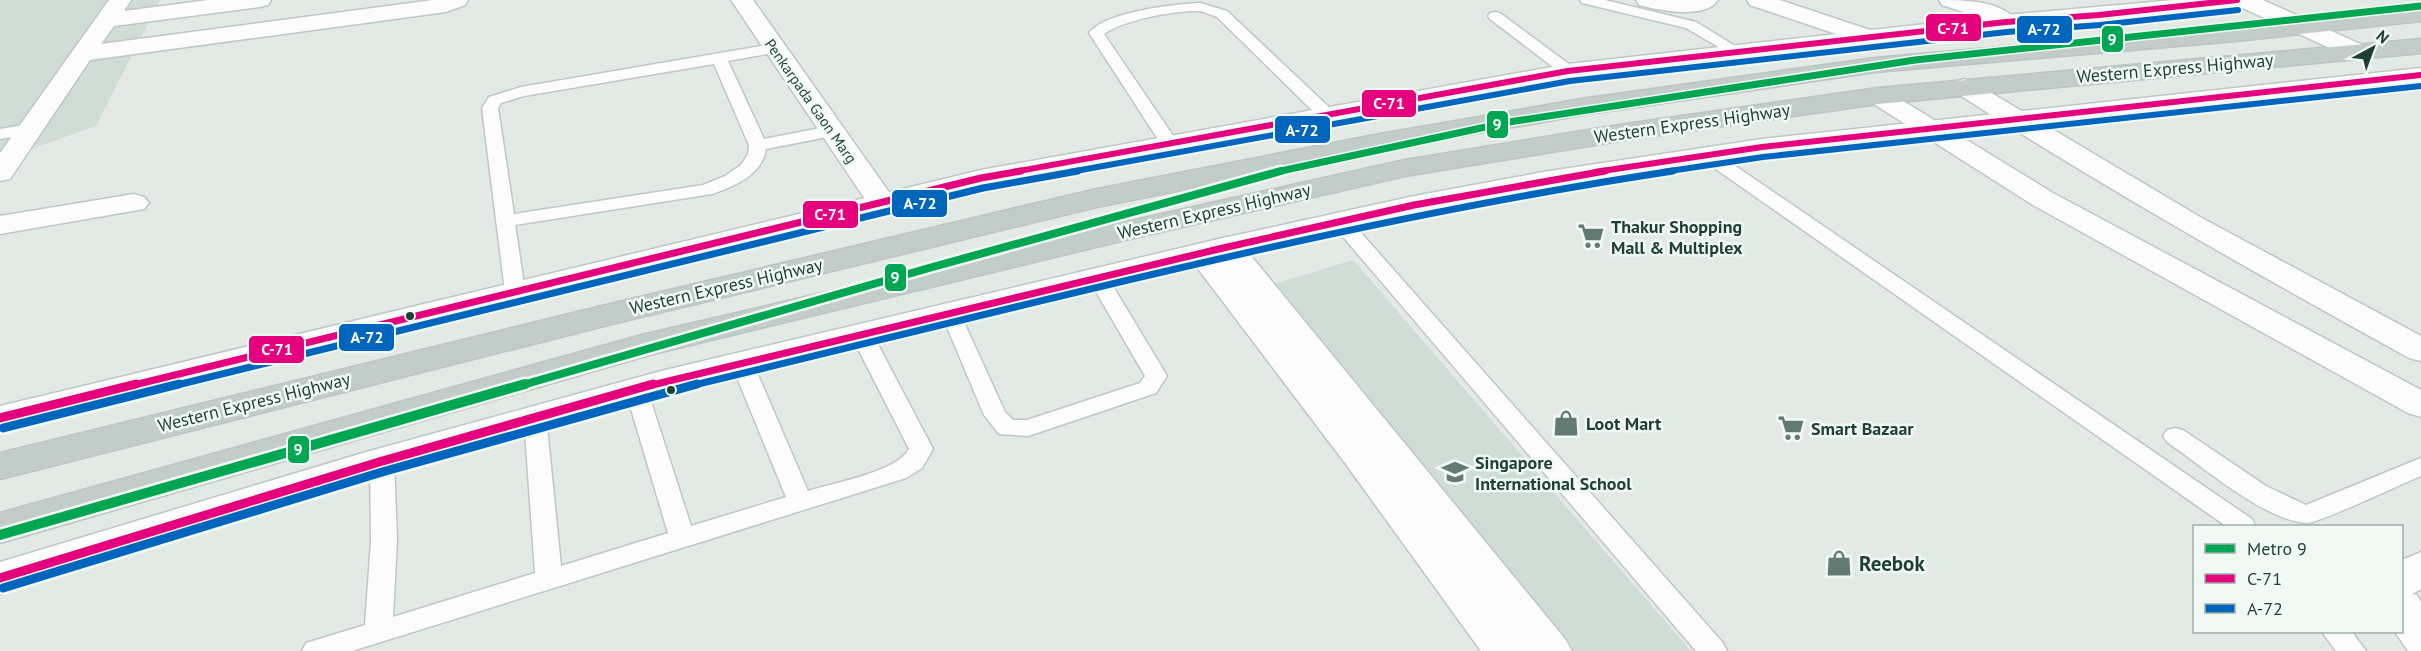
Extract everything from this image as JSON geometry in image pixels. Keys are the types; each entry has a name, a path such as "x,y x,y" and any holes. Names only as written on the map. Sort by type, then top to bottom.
{"highway":[{"name":"Western Express Highway","path":"0,466 606,315 1086,201 1375,143 1588,106 1875,65 2305,27 2421,14"},
{"name":"Western Express Highway","path":"0,528 642,346 1121,232 1405,168 1619,133 1878,96 2421,46"}],"main road":[{"path":"0,173 113,10 260,0"},
{"name":"Penkarpada Gaon Marg","path":"741,0 881,202"},
{"path":"1647,0 1674,6 1689,6 1707,0"},
{"path":"1758,0 1868,37"},
{"path":"1950,0 1987,12 2006,22"},
{"path":"0,418 981,178 1568,70 2006,22 2099,15 2237,0"},
{"path":"2244,0 2358,52"},
{"path":"78,62 448,8"},
{"path":"0,578 382,460 636,389 1214,249 1340,221 1540,180 1706,154 2010,116 2421,75"},
{"path":"1964,87 2097,171 2332,303 2421,350"},
{"path":"1878,96 2043,199 2421,405"},
{"path":"0,225 134,203"},
{"path":"1214,249 1372,449 1550,651"},
{"path":"2269,321 2332,303"},
{"path":"1372,449 1505,651"},
{"path":"2403,580 2421,568"},
{"path":"2403,609 2421,638"}],"lane":[{"path":"1587,0 1691,26 1737,52"},
{"path":"1169,143 1096,33 1100,28 1118,21 1197,7 1215,11 1222,14 1326,114"},
{"path":"1495,16 1568,70"},
{"path":"515,291 490,108 495,100 521,92 773,49"},
{"path":"504,222 706,190 733,179 752,165 758,155 758,145 719,58"},
{"path":"0,134 30,129"},
{"path":"758,145 831,130"},
{"path":"1706,154 2242,525"},
{"path":"1340,221 1713,651"},
{"path":"951,313 995,415 1006,428 1028,428 1148,388 1156,376 1098,278"},
{"path":"316,651 898,472 914,462 921,449 862,335"},
{"path":"742,363 800,502"},
{"path":"636,389 682,538"},
{"path":"535,417 549,579"},
{"path":"2175,436 2270,500 2294,512 2307,514 2421,466"},
{"path":"378,632 384,541 382,460"},
{"path":"2337,633 2352,651"}],"shaded area":[{"path":"0,0 160,0 96,126 0,160"},
{"name":"Singapore International School","path":"1353,260 1691,651 1502,651 1245,293"}],"metro line":[{"name":"9","path":"0,535 929,268 1291,168 1509,122 1915,60 2421,6"}],"transit line":[{"name":"C-71","path":"0,418 585,273 981,178 1568,71 2006,22 2099,15 2237,0"},
{"name":"A-72","path":"3,428 587,283 983,188 1570,81 2007,32 2100,25 2238,10"},
{"name":"C-71","path":"0,578 379,462 661,382 1223,248 1414,205 1543,180 1762,147 2421,75"},
{"name":"A-72","path":"3,588 382,472 664,392 1225,258 1417,215 1545,190 1763,157 2421,86"}],"place":[{"name":"Thakur Shopping Mall & Multiplex","path":"1591,236"},
{"name":"Loot Mart","path":"1566,423"},
{"name":"Smart Bazaar","path":"1791,428"},
{"name":"Singapore International School","path":"1455,472"},
{"name":"Reebok","path":"1839,563"}]}
